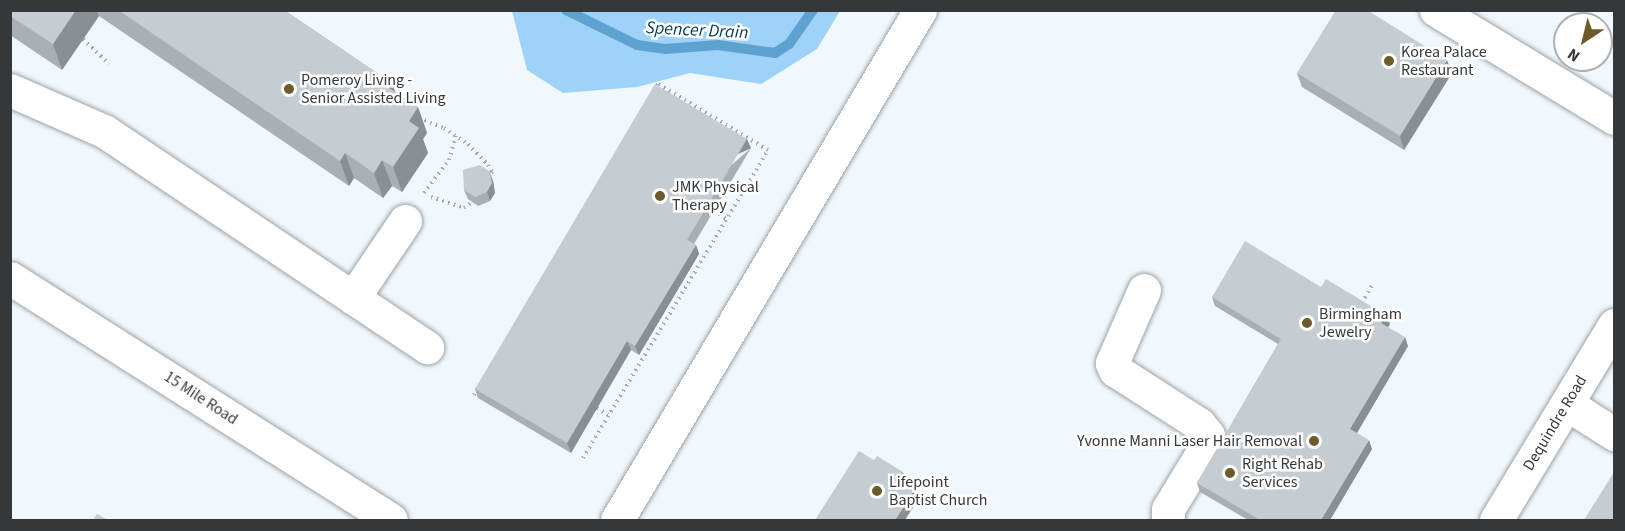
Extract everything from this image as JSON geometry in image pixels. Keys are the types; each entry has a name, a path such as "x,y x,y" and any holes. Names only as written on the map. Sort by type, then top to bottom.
{"main road":[{"path":"616,520 920,10"},
{"path":"1436,10 1614,118"},
{"path":"10,90 104,131 427,347"},
{"path":"353,298 405,221"},
{"name":"15 Mile Road","path":"10,278 391,520"},
{"path":"1144,290 1112,363 1115,370 1199,424 1208,435 1205,448 1168,509 1168,520"},
{"name":"Dequindre Road","path":"1496,520 1567,404 1610,340"},
{"path":"1567,404 1614,434"}],"path":[{"path":"83,39 110,64"},
{"path":"582,458 682,287 727,219 768,150 658,84 652,94"},
{"path":"411,117 432,122 456,136 488,165 492,172 489,178"},
{"path":"405,221 449,160 456,136"},
{"path":"729,186 742,194"},
{"path":"425,192 464,208 471,203"},
{"path":"714,211 727,219"},
{"path":"1359,306 1372,285"},
{"path":"474,395 480,385"},
{"path":"597,408 608,415"}],"shaded area":[{"path":"512,10 840,11 817,49 761,84 690,73 637,87 563,93 527,70"}],"building":[{"path":"10,10 76,10 53,44 10,16"},
{"name":"Pomeroy Living - Senior Assisted Living","path":"118,10 284,10 392,83 389,88 418,107 409,121 419,128 393,167 382,160 374,173 345,153 340,161"},
{"path":"1336,10 1367,10 1447,60 1400,136 1297,73"},
{"path":"655,84 747,139 687,240 696,245 635,346 627,341 567,443 475,389"},
{"path":"480,165 489,171 492,183 487,192 475,197 464,190 463,170"},
{"path":"1245,241 1321,287 1326,279 1386,315 1381,323 1405,337 1350,429 1369,440 1321,520 1260,520 1197,483 1281,339 1212,297"},
{"name":"Lifepoint Baptist Church","path":"859,451 874,460 877,456 903,472 899,477 916,487 895,520 815,520"},
{"path":"1614,472 1614,520 1584,520"},
{"path":"97,514 108,520 93,520"}],"waterway":[{"name":"Spencer Drain","path":"566,10 637,45 665,49 718,45 775,53 789,44 813,10"}],"place":[{"name":"Korea Palace Restaurant","path":"1389,61"},
{"name":"Pomeroy Living - Senior Assisted Living","path":"289,89"},
{"name":"JMK Physical Therapy","path":"660,196"},
{"name":"Birmingham Jewelry","path":"1307,323"},
{"name":"Yvonne Manni Laser Hair Removal","path":"1314,441"},
{"name":"Right Rehab Services","path":"1230,473"},
{"name":"Lifepoint Baptist Church","path":"877,491"}]}
